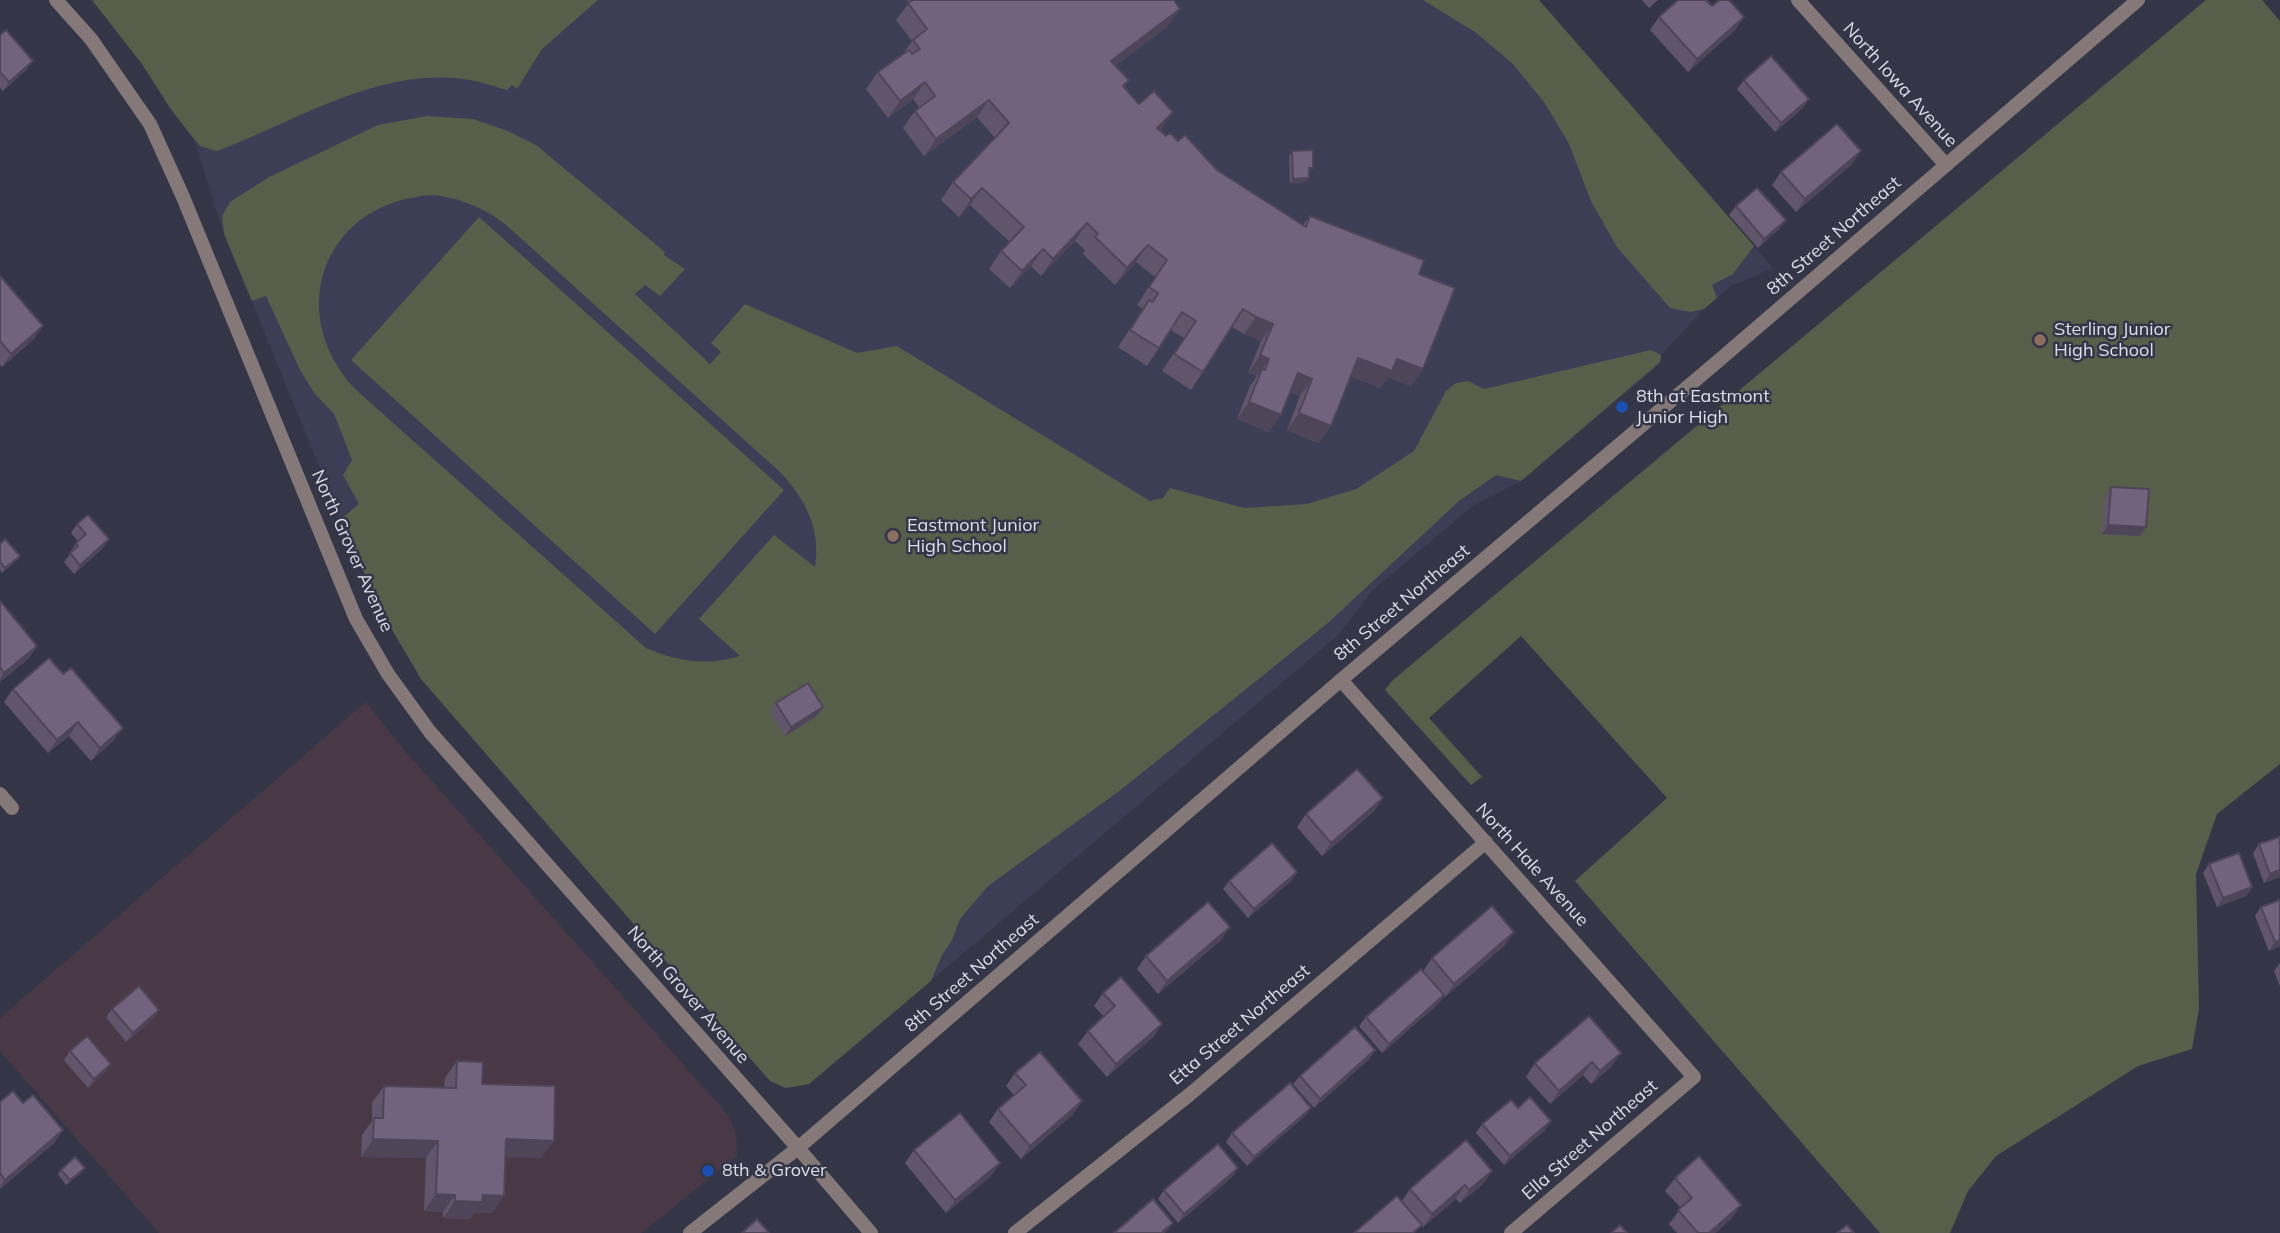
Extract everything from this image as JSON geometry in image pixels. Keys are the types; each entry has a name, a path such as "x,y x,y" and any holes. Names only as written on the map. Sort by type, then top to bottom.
{"street":[{"name":"North Grover Avenue","path":"56,0 91,39 150,124 183,197 356,619 388,674 430,732 799,1148 871,1233"},
{"name":"North Iowa Avenue","path":"1798,0 1946,165"},
{"name":"8th Street Northeast","path":"690,1233 799,1148 1341,680 1717,362 2138,0"},
{"name":"North Hale Avenue","path":"1341,680 1694,1077"},
{"path":"0,794 12,808"},
{"name":"Etta Street Northeast","path":"1015,1233 1189,1095 1486,842"},
{"name":"Ella Street Northeast","path":"1511,1233 1694,1077"}],"shaded area":[{"name":"Eastmont Junior High School","path":"92,0 1539,0 1773,268 1731,286 1704,309 1661,355 1655,368 1521,481 1474,505 1373,590 1338,635 809,1084 786,1088 770,1081 421,679 380,609 341,519 224,234 194,139 142,64"},
{"path":"366,702 397,742 728,1115 736,1134 737,1156 641,1233 159,1233 0,1051 0,1018"}],"green space":[{"path":"92,0 598,0 542,49 517,89 512,85 507,90 470,80 437,78 404,81 340,99 217,151 200,146 194,139 142,64"},
{"path":"1423,0 1539,0 1754,246 1733,274 1712,285 1717,298 1704,309 1690,312 1670,308 1617,247 1591,201 1569,144 1544,102 1512,63 1475,32"},
{"name":"Sterling Junior High School","path":"2206,0 2262,0 2280,21 2280,764 2217,814 2196,874 2199,1009 2192,1049 2138,1066 1996,1156 1968,1191 1950,1233 1880,1233 1575,881 1667,798 1521,636 1429,718 1482,777 1471,785 1385,690 1393,680"},
{"path":"427,116 473,119 508,131 536,145 665,252 664,255 685,269 660,296 645,285 635,294 710,364 721,352 711,343 745,304 857,353 897,346 1150,501 1163,498 1170,488 1244,508 1307,504 1356,489 1414,451 1446,391 1456,383 1468,381 1484,389 1651,350 1661,355 1660,362 1521,481 1496,475 1459,501 1328,623 1122,789 988,886 960,919 931,981 809,1084 786,1088 770,1081 421,679 380,609 341,519 359,504 343,475 352,460 334,414 315,394 300,370 266,296 252,301 224,234 222,216 230,202 269,177 378,125","holes":["434,195 480,208 505,224 781,473 798,494 810,516 816,540 815,567 774,535 699,619 740,656 704,662 670,657 646,648 355,389 333,358 321,326 319,294 327,264 342,238 366,216 397,202"]},
{"path":"479,217 784,490 655,634 351,360"}],"building":[{"path":"913,0 1174,0 1180,9 1111,61 1129,80 1123,86 1139,104 1154,91 1173,112 1157,128 1166,136 1170,133 1178,141 1185,135 1217,170 1306,227 1310,216 1424,260 1419,274 1455,288 1423,369 1397,359 1392,371 1358,358 1331,426 1299,413 1312,379 1298,373 1281,415 1249,402 1262,369 1265,370 1269,359 1260,355 1273,324 1243,309 1203,372 1174,354 1196,321 1182,312 1159,348 1130,330 1149,300 1153,302 1158,293 1149,287 1167,260 1148,245 1127,268 1095,237 1098,234 1087,223 1053,259 1043,249 1022,271 1001,251 1024,227 982,188 971,199 953,182 1009,123 989,100 936,139 915,111 935,96 925,82 900,101 878,72 909,50 912,54 920,49 913,40 927,29 908,3"},
{"path":"1678,0 1706,0 1712,6 1720,0 1729,0 1744,17 1697,59 1659,17"},
{"path":"6,30 33,61 9,82 0,72 0,35"},
{"path":"1771,56 1809,99 1781,123 1744,80"},
{"path":"1837,124 1861,151 1805,199 1781,172"},
{"path":"1313,150 1313,168 1309,168 1309,178 1293,179 1292,151"},
{"path":"1757,188 1786,220 1764,239 1736,206"},
{"path":"0,276 43,326 11,354 0,341"},
{"path":"2111,487 2149,489 2146,527 2108,525"},
{"path":"88,515 109,539 80,565 70,553 86,534 77,524"},
{"path":"5,539 20,556 5,568 0,562 0,544"},
{"path":"0,601 37,646 4,673 0,667"},
{"path":"49,658 63,674 71,668 123,728 100,748 78,722 57,740 13,689"},
{"path":"808,683 823,707 791,727 776,703"},
{"path":"1357,769 1383,798 1331,843 1306,814"},
{"path":"2280,837 2280,870 2270,874 2259,844"},
{"path":"1272,843 1297,872 1254,909 1229,881"},
{"path":"2239,853 2252,887 2223,898 2209,864"},
{"path":"2280,900 2280,940 2275,942 2261,907"},
{"path":"1208,902 1230,927 1167,981 1146,956"},
{"path":"1492,906 1514,932 1454,984 1432,958"},
{"path":"1421,969 1444,995 1389,1044 1366,1017"},
{"path":"1121,977 1162,1024 1116,1064 1088,1031 1115,1006 1103,993"},
{"path":"139,986 159,1010 133,1033 112,1009"},
{"path":"1589,1016 1621,1053 1600,1071 1592,1062 1559,1091 1535,1063"},
{"path":"1355,1027 1375,1050 1320,1099 1300,1076"},
{"path":"87,1036 111,1064 94,1079 70,1051"},
{"path":"1040,1052 1082,1101 1030,1146 998,1109 1026,1085 1015,1073"},
{"path":"457,1061 483,1062 482,1084 555,1086 554,1141 506,1139 504,1196 483,1195 482,1202 455,1201 455,1195 436,1194 438,1141 373,1139 374,1118 383,1118 384,1086 456,1088"},
{"path":"1290,1083 1311,1108 1254,1157 1232,1133"},
{"path":"13,1091 23,1103 33,1095 63,1130 5,1180 0,1173 0,1102"},
{"path":"1530,1097 1551,1121 1510,1156 1482,1124 1511,1100 1518,1108"},
{"path":"960,1113 1000,1163 955,1200 914,1150"},
{"path":"1466,1140 1492,1171 1469,1190 1465,1185 1432,1214 1410,1189"},
{"path":"1218,1144 1238,1168 1184,1214 1164,1190"},
{"path":"1699,1156 1741,1205 1709,1233 1698,1233 1678,1210 1692,1198 1675,1178"},
{"path":"75,1157 85,1168 70,1180 61,1170"},
{"path":"1397,1196 1422,1225 1413,1233 1354,1233"},
{"path":"1153,1199 1173,1223 1161,1233 1114,1233"},
{"path":"757,1219 769,1233 742,1233"},
{"path":"1620,1225 1627,1233 1611,1233"},
{"path":"1847,1225 1854,1233 1837,1233"}],"place":[{"name":"Sterling Junior High School","path":"2040,340"},
{"name":"8th at Eastmont Junior High","path":"1622,407"},
{"name":"Eastmont Junior High School","path":"893,536"},
{"name":"8th & Grover","path":"708,1171"}]}
